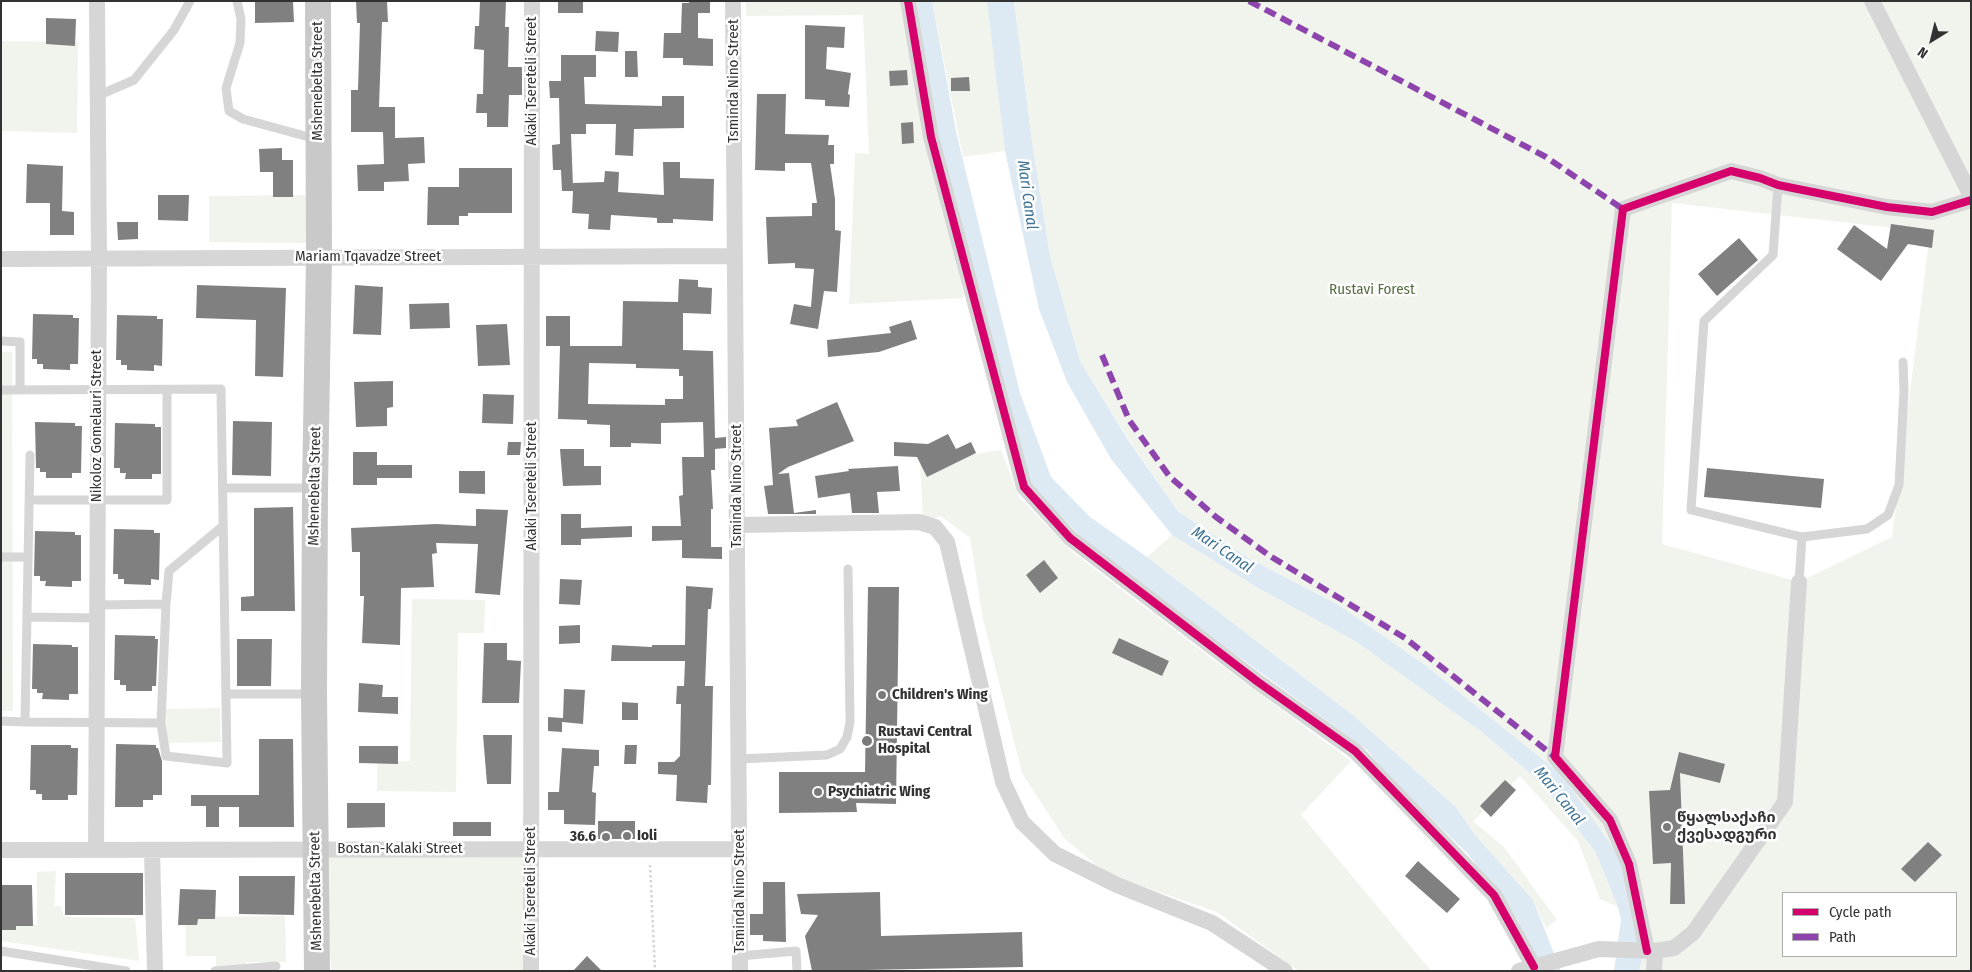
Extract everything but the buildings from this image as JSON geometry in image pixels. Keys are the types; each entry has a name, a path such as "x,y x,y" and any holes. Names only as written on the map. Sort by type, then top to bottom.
{"main road":[{"name":"Mshenebelta Street","path":"317,971 314,488 319,257 318,1"}],"street":[{"name":"Nikoloz Gomelauri Street","path":"96,850 99,258 97,1"},
{"name":"Akaki Tsereteli Street","path":"531,971 532,1"},
{"name":"Tsminda Nino Street","path":"733,1 740,964"},
{"path":"908,1 931,137 1024,487 1070,538 1258,682 1355,751 1494,895 1527,969 1599,949 1649,951 1674,948 1693,933 1784,802 1799,582"},
{"path":"1654,971 1629,864 1610,820 1555,757 1623,209 1731,171 1778,185 1887,207 1932,212 1971,198 1872,1"},
{"name":"Mariam Tqavadze Street","path":"1,259 735,256"},
{"path":"737,525 919,522 935,527 947,542 1003,782 1022,822 1055,854 1117,885 1212,922 1285,971"},
{"name":"Bostan-Kalaki Street","path":"1,850 739,849"},
{"path":"152,850 155,971"}],"lane":[{"path":"97,96 134,80 174,30 190,1"},
{"path":"237,1 241,19 240,43 226,88 229,111 243,120 318,139"},
{"path":"1778,185 1773,255 1704,321 1692,510 1802,537 1867,529 1888,515 1899,486 1904,391 1903,362"},
{"path":"1,341 20,342 20,390"},
{"path":"1,390 221,389 227,763 166,756 161,723 169,571 223,526"},
{"path":"30,500 167,500 167,390"},
{"path":"25,722 30,455"},
{"path":"224,488 314,488"},
{"path":"1799,582 1802,537"},
{"path":"1,557 28,557"},
{"path":"739,759 827,755 840,748 847,738 850,722 848,570"},
{"path":"27,618 166,604"},
{"path":"226,694 314,694"},
{"path":"1,721 96,724 161,723"},
{"path":"1,951 126,971"},
{"path":"740,964 796,951 797,971"},
{"path":"215,971 276,966"}],"path":[{"path":"649,849 655,971"}],"green space":[{"path":"746,1 903,1 964,298 849,304 855,153 869,154 863,15 746,16"},
{"path":"932,1 988,1 1005,151 963,157"},
{"name":"Rustavi Forest","path":"1014,1 1971,1 1971,971 1639,971 1643,955 1561,774 1425,665 1337,604 1248,558 1178,511 1128,439 1080,361 1050,256 1033,149","holes":["1672,203 1930,232 1892,537 1799,582 1662,544"]},
{"path":"1,41 78,42 77,133 1,131"},
{"path":"308,195 307,243 209,242 209,196"},
{"path":"1,352 12,352 13,711 1,711"},
{"path":"1001,450 1019,497 1071,551 1207,655 1351,761 1301,815 1431,971 1302,971 1296,969 1217,912 1107,874 1064,838 1022,773 983,619 970,538 941,516 923,520 920,464"},
{"path":"1172,535 1258,588 1355,641 1483,733 1539,781 1595,851 1617,906 1600,899 1578,841 1520,776 1473,821 1504,847 1557,920 1546,928 1533,900 1475,835 1456,807 1354,716 1147,557"},
{"path":"412,599 485,600 484,633 458,633 456,792 377,791 377,761 410,761"},
{"path":"220,708 221,742 167,743 166,709"},
{"path":"326,853 524,856 524,971 331,971"},
{"path":"56,871 54,906 61,906 64,917 135,918 139,961 1,941 1,921 37,925 37,872"},
{"path":"285,916 286,962 246,962 246,971 216,971 216,956 186,956 185,917"}],"water":[{"path":"916,1 932,1 957,136 1020,393 1051,477 1090,517 1147,557 1354,716 1456,807 1475,835 1533,900 1561,971 1537,971 1518,920 1468,854 1393,781 1367,750 1162,601 1079,535 1031,485 934,128"},
{"name":"Mari Canal","path":"987,1 1014,1 1033,149 1050,256 1080,361 1128,440 1178,511 1248,558 1337,604 1425,665 1561,774 1626,866 1643,955 1639,971 1614,971 1621,919 1617,905 1595,851 1539,781 1483,733 1355,641 1258,588 1172,535 1111,459 1067,382 1039,309 1005,151"}],"marked path":[{"path":"1249,1 1546,157 1623,209"},
{"path":"1102,355 1129,420 1170,477 1216,517 1270,556 1405,638 1555,757"}],"cycle path":[{"path":"908,1 931,137 1024,487 1070,538 1258,682 1355,751 1494,895 1534,967"},
{"path":"1647,951 1629,864 1610,820 1555,757 1623,209 1731,171 1760,178 1778,185 1887,207 1932,212 1971,200"}],"place":[{"name":"Children's Wing","path":"882,695"},
{"name":"Rustavi Central Hospital","path":"867,741"},
{"name":"Psychiatric Wing","path":"818,792"},
{"name":"წყალსაქაჩი ქვესადგური","path":"1667,827"},
{"name":"Ioli","path":"627,836"},
{"name":"36.6","path":"606,837"}]}
